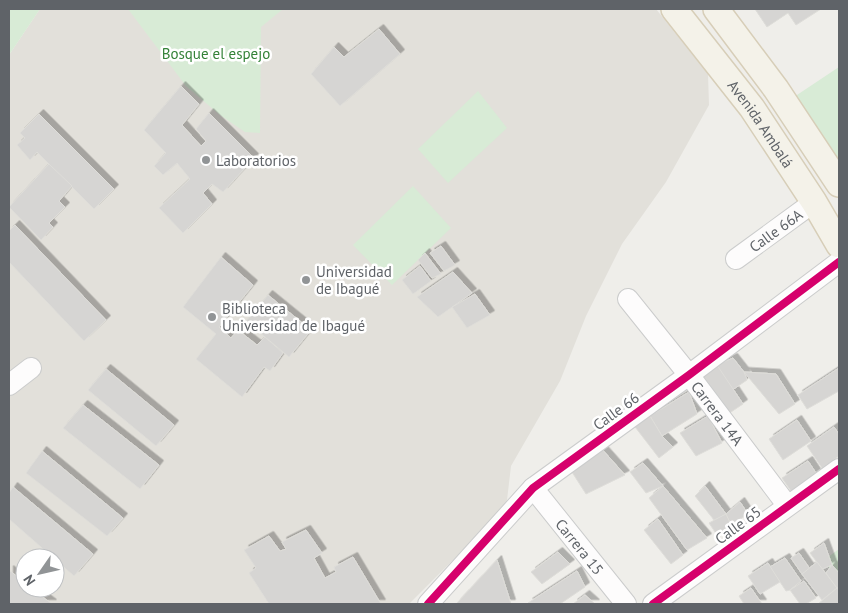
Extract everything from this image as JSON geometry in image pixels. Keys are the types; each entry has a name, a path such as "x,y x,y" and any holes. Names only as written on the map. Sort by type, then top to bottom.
{"main road":[{"name":"Avenida Ambalá","path":"674,9 752,108 814,202 839,245"},
{"path":"716,9 776,89 839,184"}],"street":[{"name":"Calle 66A","path":"736,259 814,202"},
{"name":"Calle 66","path":"428,604 533,488 689,375 839,262"},
{"name":"Carrera 14A","path":"628,299 689,375 787,506"},
{"path":"9,385 31,368"},
{"name":"Calle 65","path":"653,604 839,468"},
{"name":"Carrera 15","path":"533,488 626,604"}],"shaded area":[{"name":"Universidad de Ibagué","path":"40,9 656,9 708,74 709,105 666,182 622,244 586,316 560,381 511,466 507,500 499,514 409,604 9,604 9,55"}],"green space":[{"path":"9,9 40,9 9,55"},
{"name":"Bosque el espejo","path":"128,9 283,9 261,27 260,133 245,132 220,115 186,86"},
{"path":"839,67 839,160 794,97"},
{"path":"478,91 507,128 448,183 418,149"},
{"path":"413,186 451,228 392,285 353,245"},
{"path":"839,549 839,584 824,560"}],"building":[{"path":"755,9 821,9 796,25 788,13 767,27"},
{"path":"379,29 400,54 340,106 311,74 334,47 344,57"},
{"name":"Laboratorios","path":"181,86 199,104 182,125 201,146 206,141 196,129 209,113 254,158 223,192 212,184 203,193 212,204 183,233 159,208 190,179 177,163 163,175 154,166 166,153 144,130"},
{"path":"39,114 114,189 94,209 37,152 30,160 17,145 25,138 20,133"},
{"path":"49,164 72,186 59,201 65,207 49,223 53,227 41,240 9,207"},
{"path":"15,225 106,320 84,341 9,262 9,231"},
{"path":"441,246 455,265 444,271 430,253"},
{"path":"425,253 441,274 432,278 418,260"},
{"name":"Biblioteca Universidad de Ibagué","path":"221,257 253,285 219,327 231,338 238,330 257,345 265,337 283,353 270,371 264,367 242,397 196,359 216,334 183,307"},
{"path":"420,266 431,281 413,294 402,280"},
{"path":"453,272 472,293 438,317 417,297"},
{"path":"475,294 490,315 467,328 452,307"},
{"path":"268,295 311,330 289,357 246,321"},
{"path":"733,358 744,372 747,380 722,397 703,371"},
{"path":"715,362 743,404 728,414 698,374"},
{"path":"839,368 839,391 807,409 798,395"},
{"path":"106,369 174,425 156,446 88,390"},
{"path":"744,372 776,374 795,404 779,414"},
{"path":"689,392 697,414 662,436 650,416"},
{"path":"83,405 159,465 140,489 63,428"},
{"path":"650,416 662,436 673,447 659,458 632,423"},
{"path":"708,416 722,443 696,456 680,433"},
{"path":"797,420 811,441 783,460 769,439"},
{"path":"834,427 839,434 839,456 822,468 807,446"},
{"path":"600,447 625,475 586,494 570,469"},
{"path":"42,451 123,518 107,536 26,473"},
{"path":"808,461 816,473 791,491 782,478"},
{"path":"643,463 663,486 646,493 630,472"},
{"path":"663,486 707,538 687,550 649,498"},
{"path":"705,486 726,514 714,520 695,496"},
{"path":"13,487 93,554 74,576 65,568 65,548 42,548 9,519 9,493"},
{"path":"740,502 748,514 731,525 726,514"},
{"path":"726,514 731,525 717,535 709,523"},
{"path":"658,519 683,555 671,564 644,530"},
{"path":"306,530 322,553 314,558 325,578 336,572 334,567 353,557 381,604 269,604 249,573 256,568 244,550 269,536 280,551 286,549 282,542"},
{"path":"824,543 832,565 822,569 810,553"},
{"path":"558,552 570,564 542,584 531,572"},
{"path":"799,553 810,569 802,574 791,558"},
{"path":"785,558 801,581 786,591 770,567"},
{"path":"497,560 511,604 456,604"},
{"path":"817,562 837,588 822,600 802,574"},
{"path":"768,563 780,582 760,594 748,576"},
{"path":"832,565 839,573 839,587 837,588 826,573"},
{"path":"9,570 15,575 15,598 44,598 52,604 9,604"},
{"path":"577,571 585,587 560,604 528,603"},
{"path":"804,581 816,598 806,604 800,604 790,590"},
{"path":"751,588 762,604 744,604 739,596"},
{"path":"837,588 839,591 839,604 818,604"},
{"path":"585,595 595,604 573,604"}],"cycle path":[{"path":"428,604 533,488 689,375 839,262"},
{"path":"653,604 839,469"}],"place":[{"name":"Laboratorios","path":"206,160"},
{"name":"Universidad de Ibagué","path":"306,280"},
{"name":"Biblioteca Universidad de Ibagué","path":"212,317"}]}
